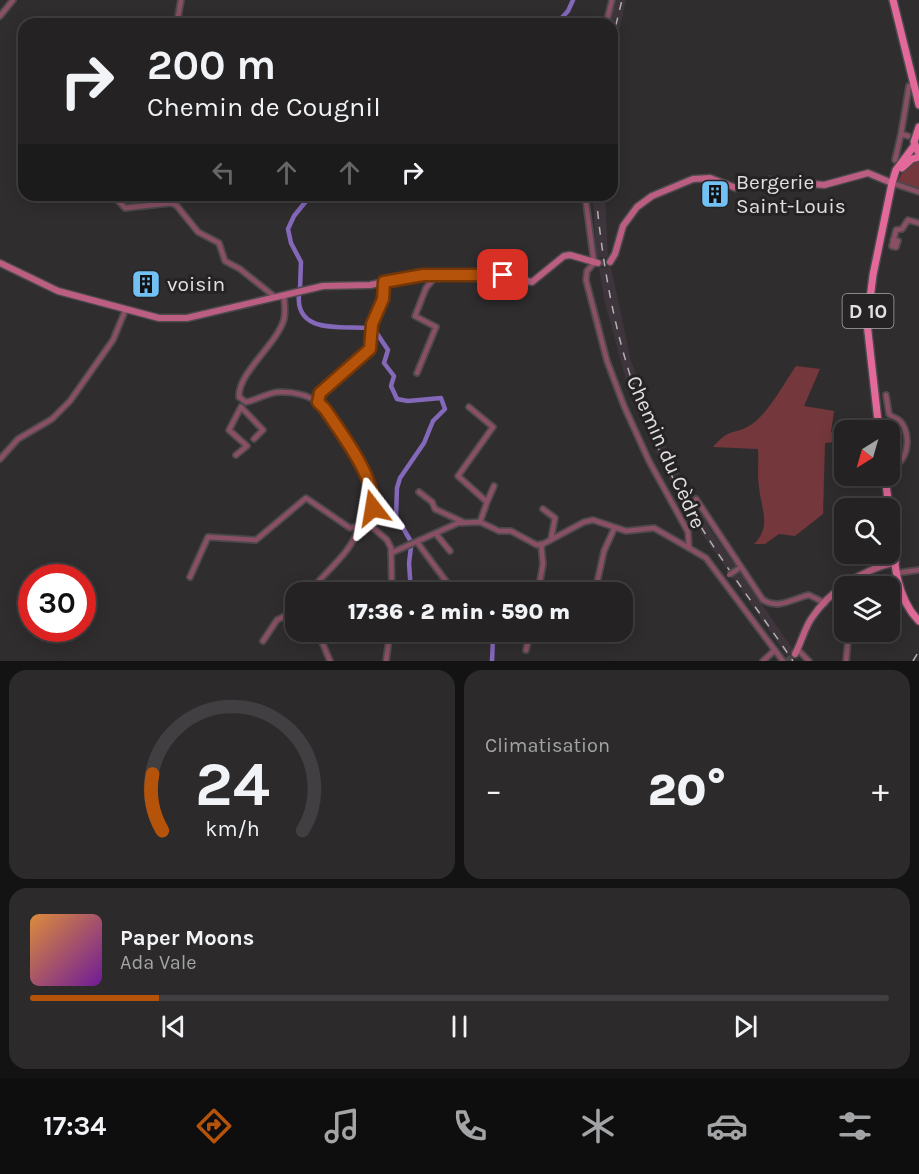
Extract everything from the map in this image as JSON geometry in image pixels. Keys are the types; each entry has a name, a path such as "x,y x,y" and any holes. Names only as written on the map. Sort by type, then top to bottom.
{"main road":[{"path":"893,0 916,75 915,88 919,105"},
{"path":"893,181 907,162 919,155 915,136"},
{"name":"D 10","path":"878,420 867,323 873,275 896,170 915,136"},
{"path":"896,564 903,600 919,621"}],"street":[{"path":"0,16 13,0"},
{"path":"178,17 181,0"},
{"path":"608,18 612,0"},
{"path":"895,160 915,88"},
{"path":"901,134 915,136"},
{"path":"610,262 615,254 623,226 638,207 652,196 693,179 710,178 736,188 769,180 824,185 868,173 919,192"},
{"path":"119,201 125,208 171,203 177,206 198,232 219,243 225,261 240,269 275,297"},
{"name":"Chemin du Cèdre","path":"586,201 596,263 587,271 586,280 607,361 649,461 688,532 689,548 701,553 775,650 786,661"},
{"path":"893,240 896,230 902,229 908,220 919,223"},
{"path":"0,263 58,291 125,311 159,318 187,318 323,285 384,282 414,276 495,274 532,282 564,256 570,255 596,263"},
{"path":"417,373 436,327 415,316 426,288 437,275"},
{"path":"318,402 326,386 370,349 372,324 383,299 384,282"},
{"path":"284,295 284,314 280,330 244,380 239,397 246,402 283,392 307,396 325,409 358,462 373,498 370,524 376,533 387,540 391,553 392,582"},
{"path":"0,459 18,439 52,419 70,401 113,340 125,311"},
{"path":"886,395 890,416 898,420"},
{"path":"236,455 247,446 229,430 241,407 263,430 254,440"},
{"path":"469,407 493,429 458,477 487,502"},
{"path":"900,421 905,428 907,452 900,462"},
{"path":"480,522 494,486"},
{"path":"419,492 432,502 435,509 463,522"},
{"path":"190,578 208,537 256,540 306,498 350,528 370,524"},
{"path":"696,499 739,568 768,603 788,603 809,595 825,603"},
{"path":"543,510 555,518 551,540"},
{"path":"391,553 463,522 480,522 541,544 584,522 593,520 614,529 626,531 654,528 689,548"},
{"path":"317,582 340,557 358,528"},
{"path":"597,582 604,550 614,529"},
{"path":"436,534 450,551"},
{"path":"417,542 447,582"},
{"path":"540,582 543,564 541,544"},
{"path":"808,661 796,652 810,620 825,603 854,578 887,564"},
{"path":"723,579 739,568"},
{"path":"897,573 919,570"},
{"path":"263,641 277,620 285,616"},
{"path":"322,642 330,661"},
{"path":"386,661 389,642"},
{"path":"526,651 528,642"},
{"path":"846,661 848,642"},
{"path":"763,661 775,650"}],"shaded area":[{"path":"615,0 626,0 618,35 618,18 610,18"},
{"path":"919,160 919,189 897,183 908,165"},
{"path":"593,201 605,201 608,257 596,258"},
{"path":"611,267 631,361 671,459 710,529 794,651 787,656 691,518 647,434 629,391 605,303 599,268"},
{"path":"796,366 820,369 804,406 834,411 831,432 834,434 834,442 825,443 823,514 795,536 779,534 765,544 754,544 763,531 764,524 758,482 758,449 713,447 727,434 743,429 756,421 769,407"}],"waterway":[{"path":"562,18 573,0"},
{"path":"300,288 301,262 291,243 288,229 294,216 306,201"},
{"path":"299,294 300,307 304,316 312,322 333,327 368,328"},
{"path":"376,332 388,350 384,363 394,376 391,386 397,399 408,401 441,398 445,409 433,421 424,443 400,478 397,488 396,516 410,540"},
{"path":"410,582 411,547"},
{"path":"492,661 493,642"}],"tunnel":[{"path":"598,263 610,262"},
{"path":"787,661 795,654"}],"railway":[{"path":"618,18 622,0"},
{"path":"597,201 613,310 633,384 646,420 692,513 793,661"},
{"path":"913,661 919,651"}],"place":[{"name":"Bergerie Saint-Louis","path":"715,194"},
{"name":"voisin","path":"146,284"}],"route":[{"path":"373,508 373,498 358,462 325,409 318,402 320,393 370,349 372,324 383,299 384,282 423,275 469,277 503,275"}]}
